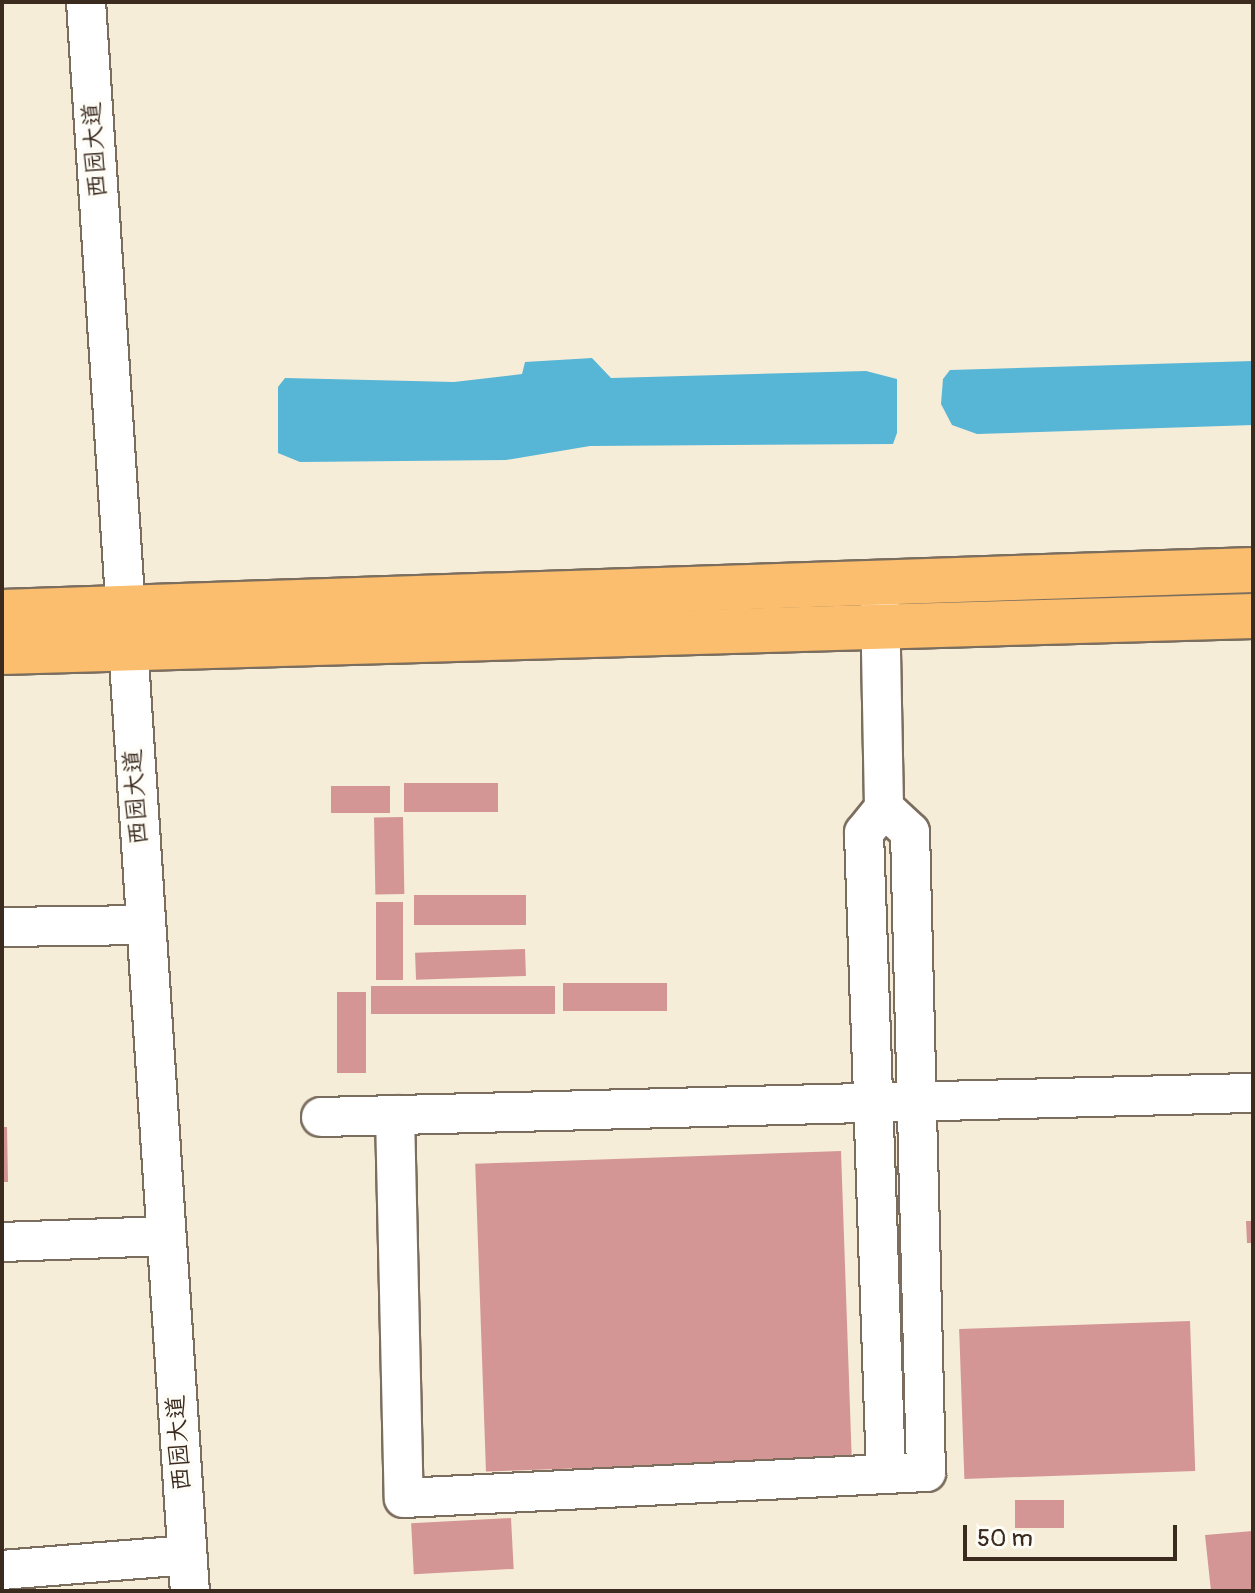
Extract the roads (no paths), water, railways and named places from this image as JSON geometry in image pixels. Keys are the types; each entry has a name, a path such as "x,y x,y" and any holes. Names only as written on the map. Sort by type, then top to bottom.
{"main road":[{"path":"2,652 126,629 880,583 1253,570"},
{"path":"2,612 126,629 881,627 1253,616"}],"street":[{"name":"西园大道","path":"86,2 189,1573"},
{"path":"880,583 884,808 864,833 886,1474"},
{"path":"395,1115 404,1498 926,1472 910,832 884,808"},
{"path":"2,927 145,925"},
{"path":"321,1117 1253,1093"},
{"path":"2,1242 165,1236"},
{"path":"2,1570 189,1573"}],"water":[{"path":"592,358 611,378 866,371 897,379 897,433 893,444 590,446 506,460 300,462 278,453 278,387 285,378 454,382 522,374 525,362"},
{"path":"1253,361 1253,425 977,434 952,425 941,404 943,379 950,370"}]}
